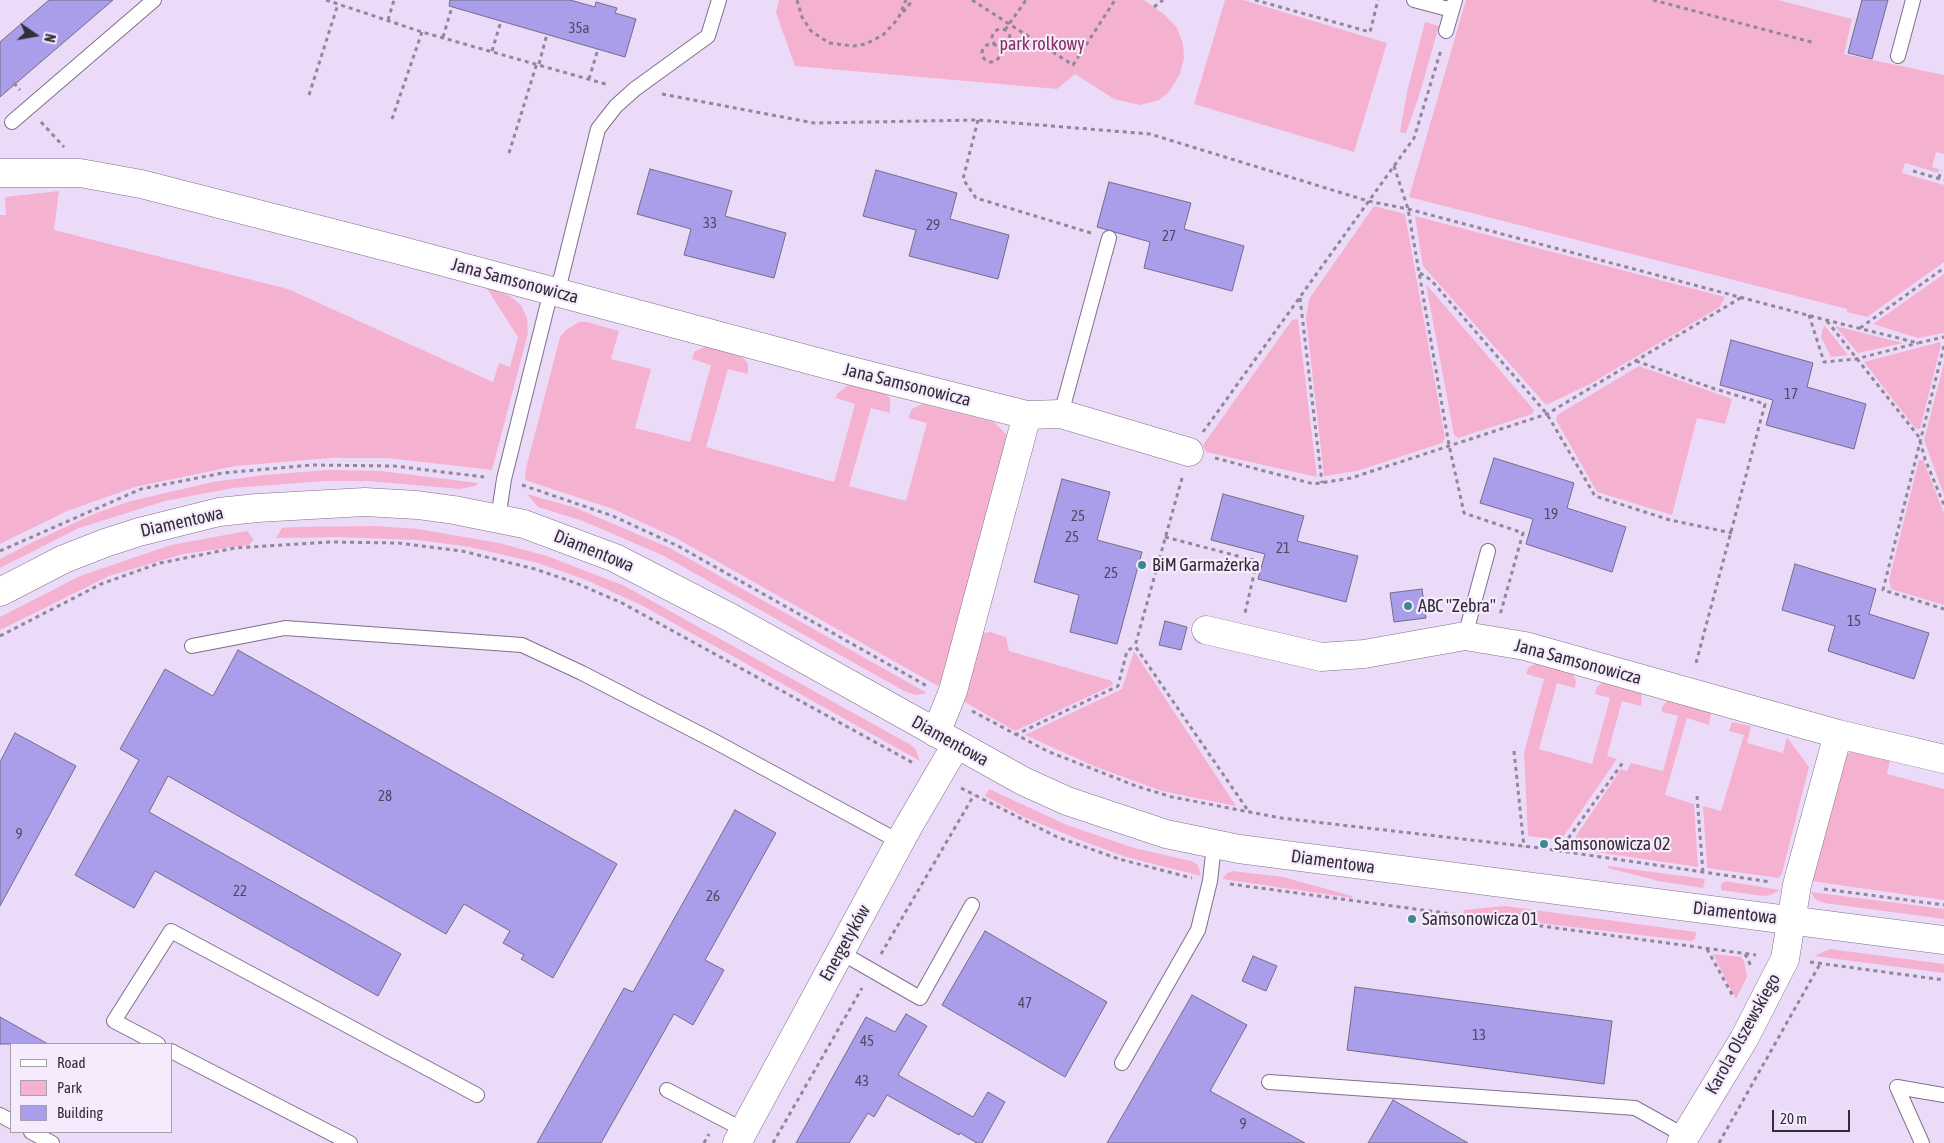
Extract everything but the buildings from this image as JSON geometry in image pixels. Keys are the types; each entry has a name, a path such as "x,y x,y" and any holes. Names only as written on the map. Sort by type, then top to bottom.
{"street":[{"name":"Jana Samsonowicza","path":"0,173 80,173 110,176 252,211 781,353 1027,415 1061,414 1189,452"},
{"name":"Energetyków","path":"740,1136 900,842 946,739 953,691 1027,415"},
{"name":"Diamentowa","path":"0,592 64,559 105,542 219,512 365,502 417,505 498,519 553,534 652,575 946,739 1067,801 1135,825 1214,845 1505,885 1944,940"},
{"name":"Jana Samsonowicza","path":"1206,630 1321,657 1364,654 1467,629 1838,734 1944,759"},
{"name":"Karola Olszewskiego","path":"1683,1140 1744,1039 1785,959 1797,885 1838,734"}],"lane":[{"path":"12,122 154,0"},
{"path":"498,519 504,479 551,291 561,278 598,129 616,106 635,89 708,36 719,0"},
{"path":"1414,0 1454,5 1446,31"},
{"path":"1898,56 1913,0"},
{"path":"1061,414 1109,238"},
{"path":"1467,629 1488,551"},
{"path":"192,646 285,628 522,644 714,741 900,842"},
{"path":"1122,1063 1198,930 1210,881 1214,845"},
{"path":"840,952 920,998 972,905"},
{"path":"156,1043 114,1021 171,931 477,1095"},
{"path":"172,1052 350,1143"},
{"path":"1269,1082 1635,1108 1683,1140"},
{"path":"1922,1143 1897,1087 1944,1094"},
{"path":"668,1090 740,1136"},
{"path":"33,1133 52,1143"}],"path":[{"path":"326,0 422,32 622,89 635,89 814,123 978,120 1150,134 1368,202 1408,209 1918,343"},
{"path":"309,95 341,0"},
{"path":"388,20 394,0"},
{"path":"797,0 802,17 811,32 829,43 841,46 866,44 875,41 898,19 912,0"},
{"path":"898,19 906,0"},
{"path":"972,0 1073,65 1115,0"},
{"path":"1006,30 1026,0"},
{"path":"1154,7 1163,0"},
{"path":"1255,0 1370,32 1378,0"},
{"path":"1653,0 1815,43"},
{"path":"443,37 452,6"},
{"path":"492,51 502,21"},
{"path":"1006,30 1000,29 995,31 991,39 996,46 1000,53 998,59 994,62 987,62 982,55 984,49 988,45 996,46 1004,47 1010,41 1006,30"},
{"path":"1015,735 1118,686 1127,651 1135,646 1189,452 1414,138 1446,31"},
{"path":"392,119 422,32"},
{"path":"509,153 547,34"},
{"path":"589,79 598,49"},
{"path":"978,120 962,179 976,198 1109,238"},
{"path":"45,126 69,152"},
{"path":"1394,166 1408,209 1449,445 1464,513 1523,533 1499,618 1467,629"},
{"path":"1939,178 1941,170"},
{"path":"1913,171 1944,180"},
{"path":"1860,328 1944,268"},
{"path":"1419,272 1431,280 1547,414 1595,496 1670,520 1732,533"},
{"path":"1189,452 1314,484 1351,478 1547,414 1743,297"},
{"path":"1300,298 1322,483"},
{"path":"1809,315 1824,362 1856,359 1944,337"},
{"path":"1826,320 1919,437 1944,504"},
{"path":"1944,346 1883,590 1944,608"},
{"path":"1636,361 1712,388 1766,404 1688,692"},
{"path":"1165,537 1257,561 1244,618"},
{"path":"1135,646 1249,812"},
{"path":"1514,751 1524,847"},
{"path":"1559,851 1624,761"},
{"path":"1697,796 1703,873"},
{"path":"1707,949 1736,1002"}],"green space":[{"name":"park rolkowy","path":"779,0 1144,0 1165,15 1177,28 1183,44 1184,58 1180,74 1169,92 1159,100 1140,105 1114,99 1075,74 1057,89 795,66 776,13"},
{"path":"1225,0 1243,0 1387,43 1354,152 1194,104"},
{"path":"1466,0 1778,0 1852,19 1844,54 1944,75 1944,154 1936,152 1932,167 1939,169 1938,173 1905,163 1902,173 1944,185 1944,262 1867,317 1847,312 1847,309 1409,197"},
{"path":"1425,22 1439,26 1419,96 1406,133 1400,132 1407,92"},
{"path":"59,191 54,230 288,289 493,382 499,363 510,367 518,337 486,287 510,296 521,305 527,318 528,333 492,470 388,458 331,458 235,466 135,487 67,511 0,544 0,215 6,215 5,197"},
{"path":"1374,206 1405,214 1445,438 1442,443 1357,471 1324,476 1306,318 1309,299"},
{"path":"1415,216 1725,297 1720,307 1590,384 1546,405 1423,266"},
{"path":"1944,274 1944,333 1918,338 1873,324"},
{"path":"1426,284 1534,410 1532,414 1458,438 1454,435"},
{"path":"1298,319 1317,477 1206,452 1203,445 1292,320"},
{"path":"579,322 587,322 619,331 611,359 651,369 635,428 690,442 711,365 692,359 694,352 706,346 741,355 748,364 748,374 728,369 706,447 834,482 855,404 836,398 837,394 848,385 883,392 890,398 890,413 871,408 849,486 906,501 927,423 908,418 912,409 922,404 994,422 1007,435 1010,451 943,682 938,686 676,538 613,509 525,480 526,468 560,337 566,330"},
{"path":"1824,325 1848,355 1831,357 1821,337"},
{"path":"1835,326 1903,343 1858,353"},
{"path":"1940,342 1941,345 1920,429 1915,428 1864,362"},
{"path":"1944,363 1944,495 1924,440"},
{"path":"1639,366 1732,399 1725,424 1697,418 1672,515 1597,492 1556,420 1557,415"},
{"path":"1919,460 1923,460 1944,513 1944,605 1891,589 1889,580"},
{"path":"327,470 381,471 478,483 475,486 460,489 367,481 325,481 233,488 165,501 79,528 0,568 0,559 33,542 96,513 131,501 213,482 264,475"},
{"path":"527,494 576,508 670,548 927,693 916,695 904,691 664,556 583,521 538,507"},
{"path":"376,526 418,529 499,543 547,556 625,586 911,745 916,750 920,761 643,606 586,580 538,563 470,547 418,540 338,537 276,538 282,528"},
{"path":"247,531 254,540 248,545 183,554 109,576 0,630 0,617 80,576 171,545"},
{"path":"990,632 1006,637 1009,651 1112,681 1113,685 1015,731 963,701 981,638 984,633"},
{"path":"1134,651 1236,806 1162,791 1096,767 1025,735 1122,689"},
{"path":"1542,661 1571,670 1576,681 1575,688 1557,683 1539,749 1592,764 1610,698 1595,694 1597,687 1604,681 1637,688 1642,693 1641,706 1622,701 1607,756 1617,759 1561,840 1528,836 1524,753 1544,679 1526,674 1529,667"},
{"path":"1669,699 1710,710 1711,714 1709,725 1687,718 1665,795 1694,804 1698,867 1568,848 1621,769 1627,771 1631,763 1663,771 1678,716 1662,712 1662,707"},
{"path":"1732,722 1751,726 1747,743 1783,753 1787,737 1809,767 1782,873 1779,878 1707,868 1703,806 1721,811 1744,735 1729,731"},
{"path":"1852,751 1891,757 1887,774 1944,789 1944,900 1811,881 1844,756"},
{"path":"989,789 1067,825 1134,848 1191,861 1198,865 1201,876 1126,857 1080,840 1024,817 985,796"},
{"path":"1608,866 1705,879 1703,888 1658,881 1608,868"},
{"path":"1233,871 1283,877 1352,896 1352,898 1222,879 1227,873"},
{"path":"1725,881 1780,890 1771,895 1763,896 1721,890 1721,885"},
{"path":"1811,892 1944,909 1944,919 1824,903 1816,900"},
{"path":"1505,906 1696,932 1695,939 1691,941 1463,914 1464,910"},
{"path":"1830,949 1944,964 1944,973 1814,956"},
{"path":"1713,954 1741,957 1744,961 1747,977 1736,999"}],"place":[{"name":"BiM Garmażerka","path":"1142,565"},
{"name":"ABC \"Zebra\"","path":"1408,606"},
{"name":"Samsonowicza 02","path":"1544,844"},
{"name":"Samsonowicza 01","path":"1412,919"}]}
